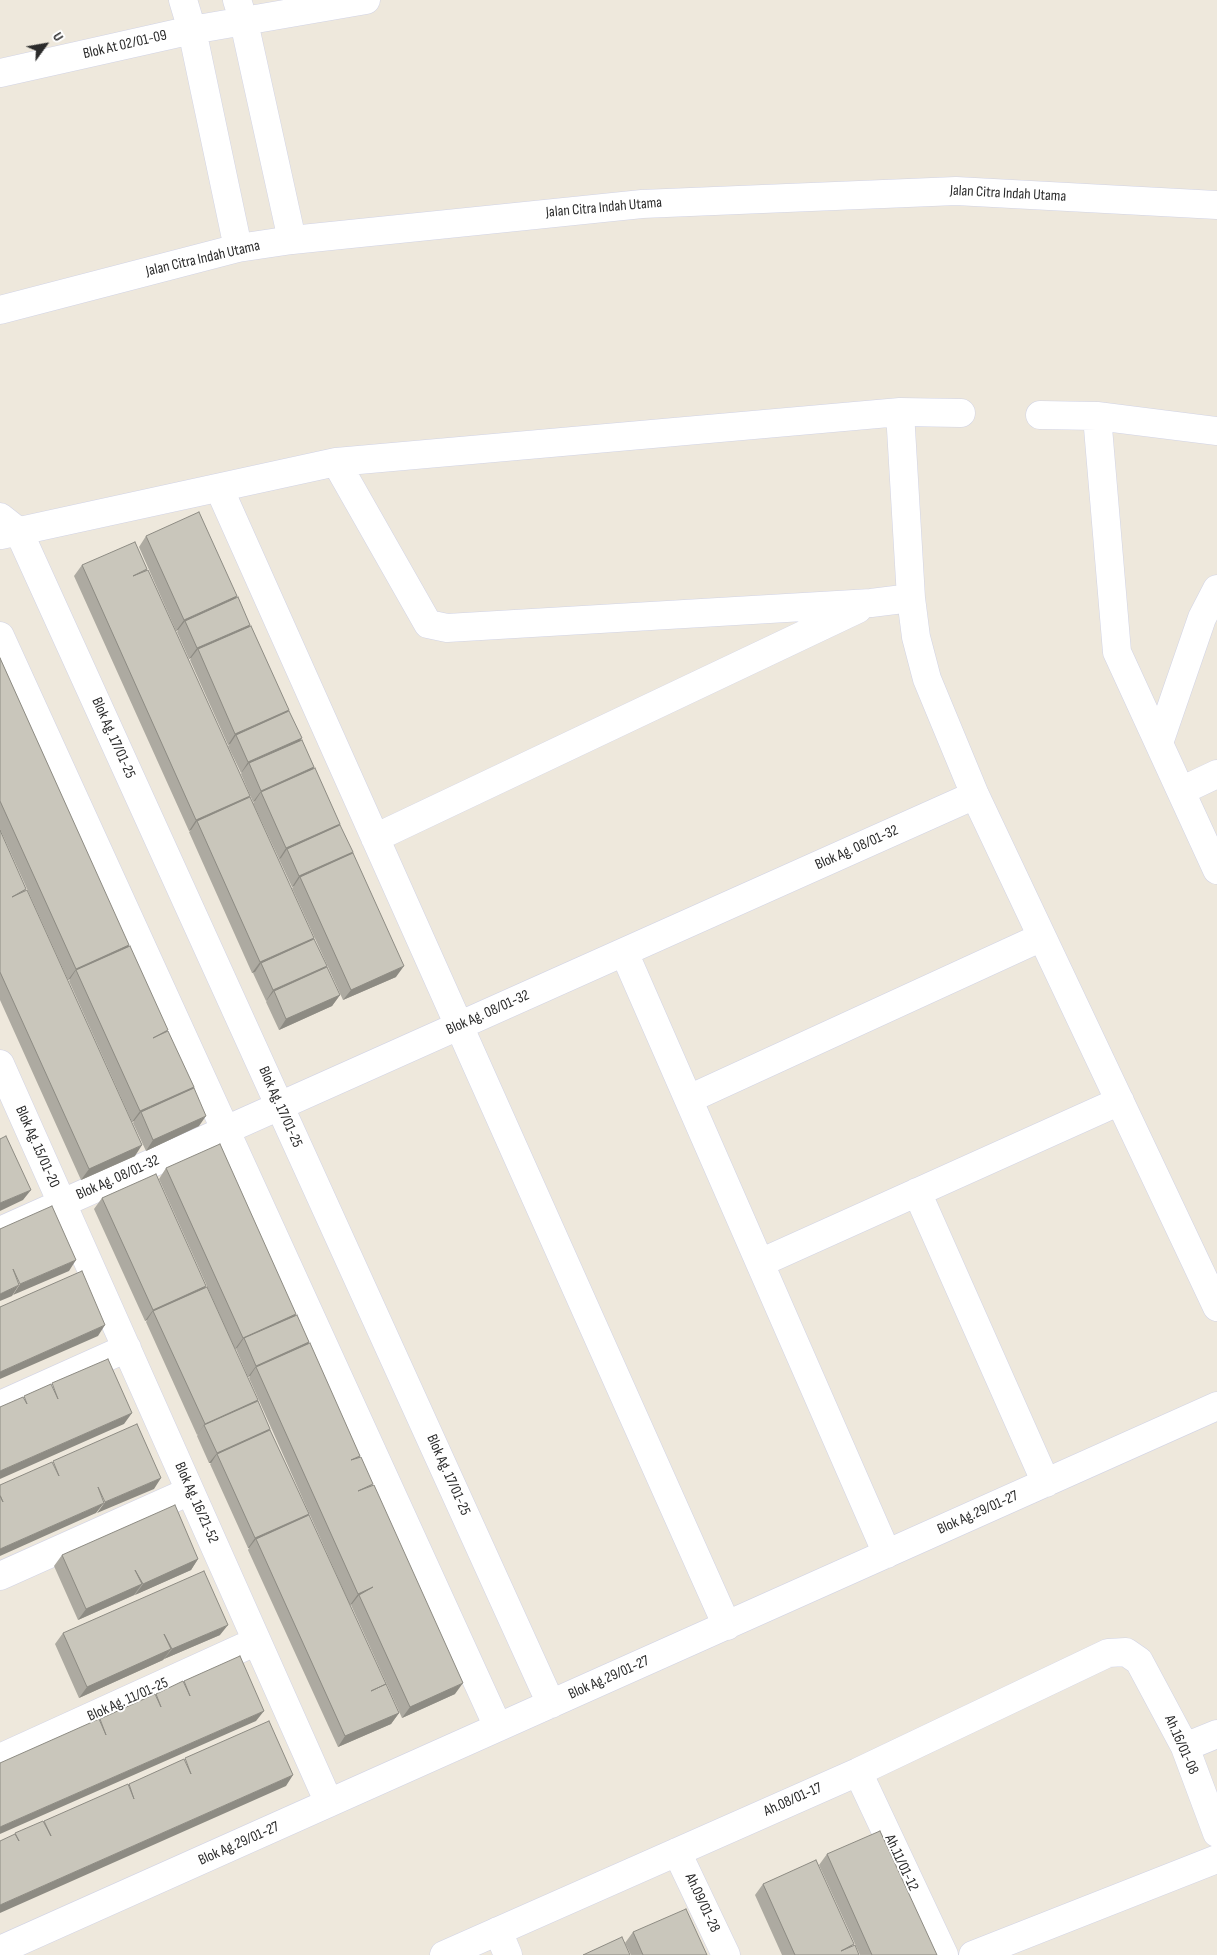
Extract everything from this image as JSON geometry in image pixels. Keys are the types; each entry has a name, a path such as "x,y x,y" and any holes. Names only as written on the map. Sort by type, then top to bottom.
{"street":[{"path":"183,0 192,30 238,248"},
{"name":"Blok At 02/01-09","path":"1,69 192,30 240,11 366,0"},
{"path":"240,11 292,240"},
{"name":"Jalan Citra Indah Utama","path":"0,310 238,248 292,240 642,204 956,191 1217,205"},
{"path":"900,412 911,598 916,637 927,680 975,795 1217,1307"},
{"path":"6,528 219,488 336,462 900,412 961,413"},
{"path":"1040,415 1097,416 1217,431"},
{"path":"1097,416 1117,652 1217,870"},
{"path":"336,462 428,624 447,628 871,603 911,598"},
{"path":"219,488 727,1626"},
{"name":"Blok Ag. 17/01-25","path":"6,528 280,1105 551,1704"},
{"path":"1159,742 1202,618 1217,589"},
{"path":"375,838 871,603"},
{"path":"0,636 498,1728"},
{"path":"1181,791 1217,774"},
{"name":"Blok Ag. 08/01-32","path":"0,1231 975,795"},
{"path":"689,1099 1042,937"},
{"path":"624,952 887,1554"},
{"name":"Blok Ag. 15/01-20","path":"0,1064 62,1203"},
{"path":"760,1263 1120,1101"},
{"path":"917,1192 1046,1483"},
{"name":"Blok Ag. 16/21-52","path":"62,1203 329,1803"},
{"path":"0,1405 127,1348"},
{"name":"Blok Ag.29/01-27","path":"0,1950 1217,1406"},
{"path":"0,1576 190,1491"},
{"name":"Blok Ag. 11/01-25","path":"0,1758 257,1641"},
{"name":"Ah.08/01-17","path":"444,1955 503,1943 677,1852 858,1772 1108,1653 1126,1652 1140,1661"},
{"name":"Ah.16/01-08","path":"1140,1661 1185,1747 1217,1833"},
{"path":"1185,1747 1217,1734"},
{"name":"Ah.11/01-12","path":"858,1772 944,1955"},
{"name":"Ah.09/01-28","path":"677,1852 726,1955"},
{"path":"973,1955 1217,1858"}],"building":[{"path":"199,512 237,596 184,620 146,536"},
{"path":"135,542 147,569 133,576 148,570 250,796 196,820 82,565"},
{"path":"238,597 250,625 197,648 185,621"},
{"path":"251,626 289,710 235,734 198,649"},
{"path":"0,658 129,945 76,969 0,801"},
{"path":"289,711 302,738 248,762 236,735"},
{"path":"302,740 314,767 261,791 249,763"},
{"path":"315,768 340,824 286,848 261,792"},
{"path":"250,797 314,938 260,962 197,821"},
{"path":"340,825 353,852 299,876 287,849"},
{"path":"0,830 26,889 12,897 27,890 142,1145 89,1169 0,972"},
{"path":"353,853 404,966 351,990 300,877"},
{"path":"314,939 327,966 273,990 261,963"},
{"path":"130,946 168,1030 153,1038 168,1031 194,1087 140,1111 76,970"},
{"path":"327,967 340,995 286,1019 274,991"},
{"path":"194,1088 206,1116 153,1140 141,1112"},
{"path":"6,1136 31,1190 0,1203 0,1139"},
{"path":"220,1144 296,1314 243,1338 166,1168"},
{"path":"156,1174 206,1286 153,1310 102,1198"},
{"path":"52,1206 76,1260 20,1284 13,1269 19,1285 0,1294 0,1229"},
{"path":"82,1271 105,1325 0,1372 0,1307"},
{"path":"207,1287 258,1400 205,1424 153,1311"},
{"path":"297,1315 309,1342 256,1366 244,1338"},
{"path":"310,1343 360,1456 351,1460 361,1457 373,1484 358,1491 374,1485 463,1683 410,1707 359,1595 373,1587 358,1594 256,1367"},
{"path":"108,1359 132,1413 0,1471 0,1407 23,1397 27,1404 24,1396 51,1384 58,1399 52,1383"},
{"path":"258,1401 270,1429 217,1453 204,1425"},
{"path":"137,1424 161,1478 105,1502 98,1487 104,1503 0,1549 0,1496 3,1502 0,1495 0,1485 52,1462 59,1476 53,1461"},
{"path":"270,1430 309,1514 255,1538 217,1454"},
{"path":"175,1505 198,1559 143,1584 135,1570 142,1584 86,1609 62,1555"},
{"path":"309,1515 399,1713 345,1736 256,1539"},
{"path":"204,1571 228,1625 172,1649 164,1634 171,1649 87,1687 63,1633"},
{"path":"240,1656 264,1711 0,1827 0,1763 99,1719 106,1735 100,1719 155,1694 161,1707 156,1694 183,1681 190,1696 184,1681"},
{"path":"269,1721 293,1775 0,1905 0,1841 15,1834 19,1841 15,1833 43,1821 51,1836 44,1821 128,1784 134,1799 129,1784 184,1759 191,1774 185,1758"},
{"path":"880,1831 937,1955 872,1955 827,1854"},
{"path":"816,1860 854,1944 841,1951 855,1945 859,1955 795,1955 763,1884"},
{"path":"686,1909 707,1955 643,1955 633,1932"},
{"path":"622,1937 630,1955 583,1955"}]}
